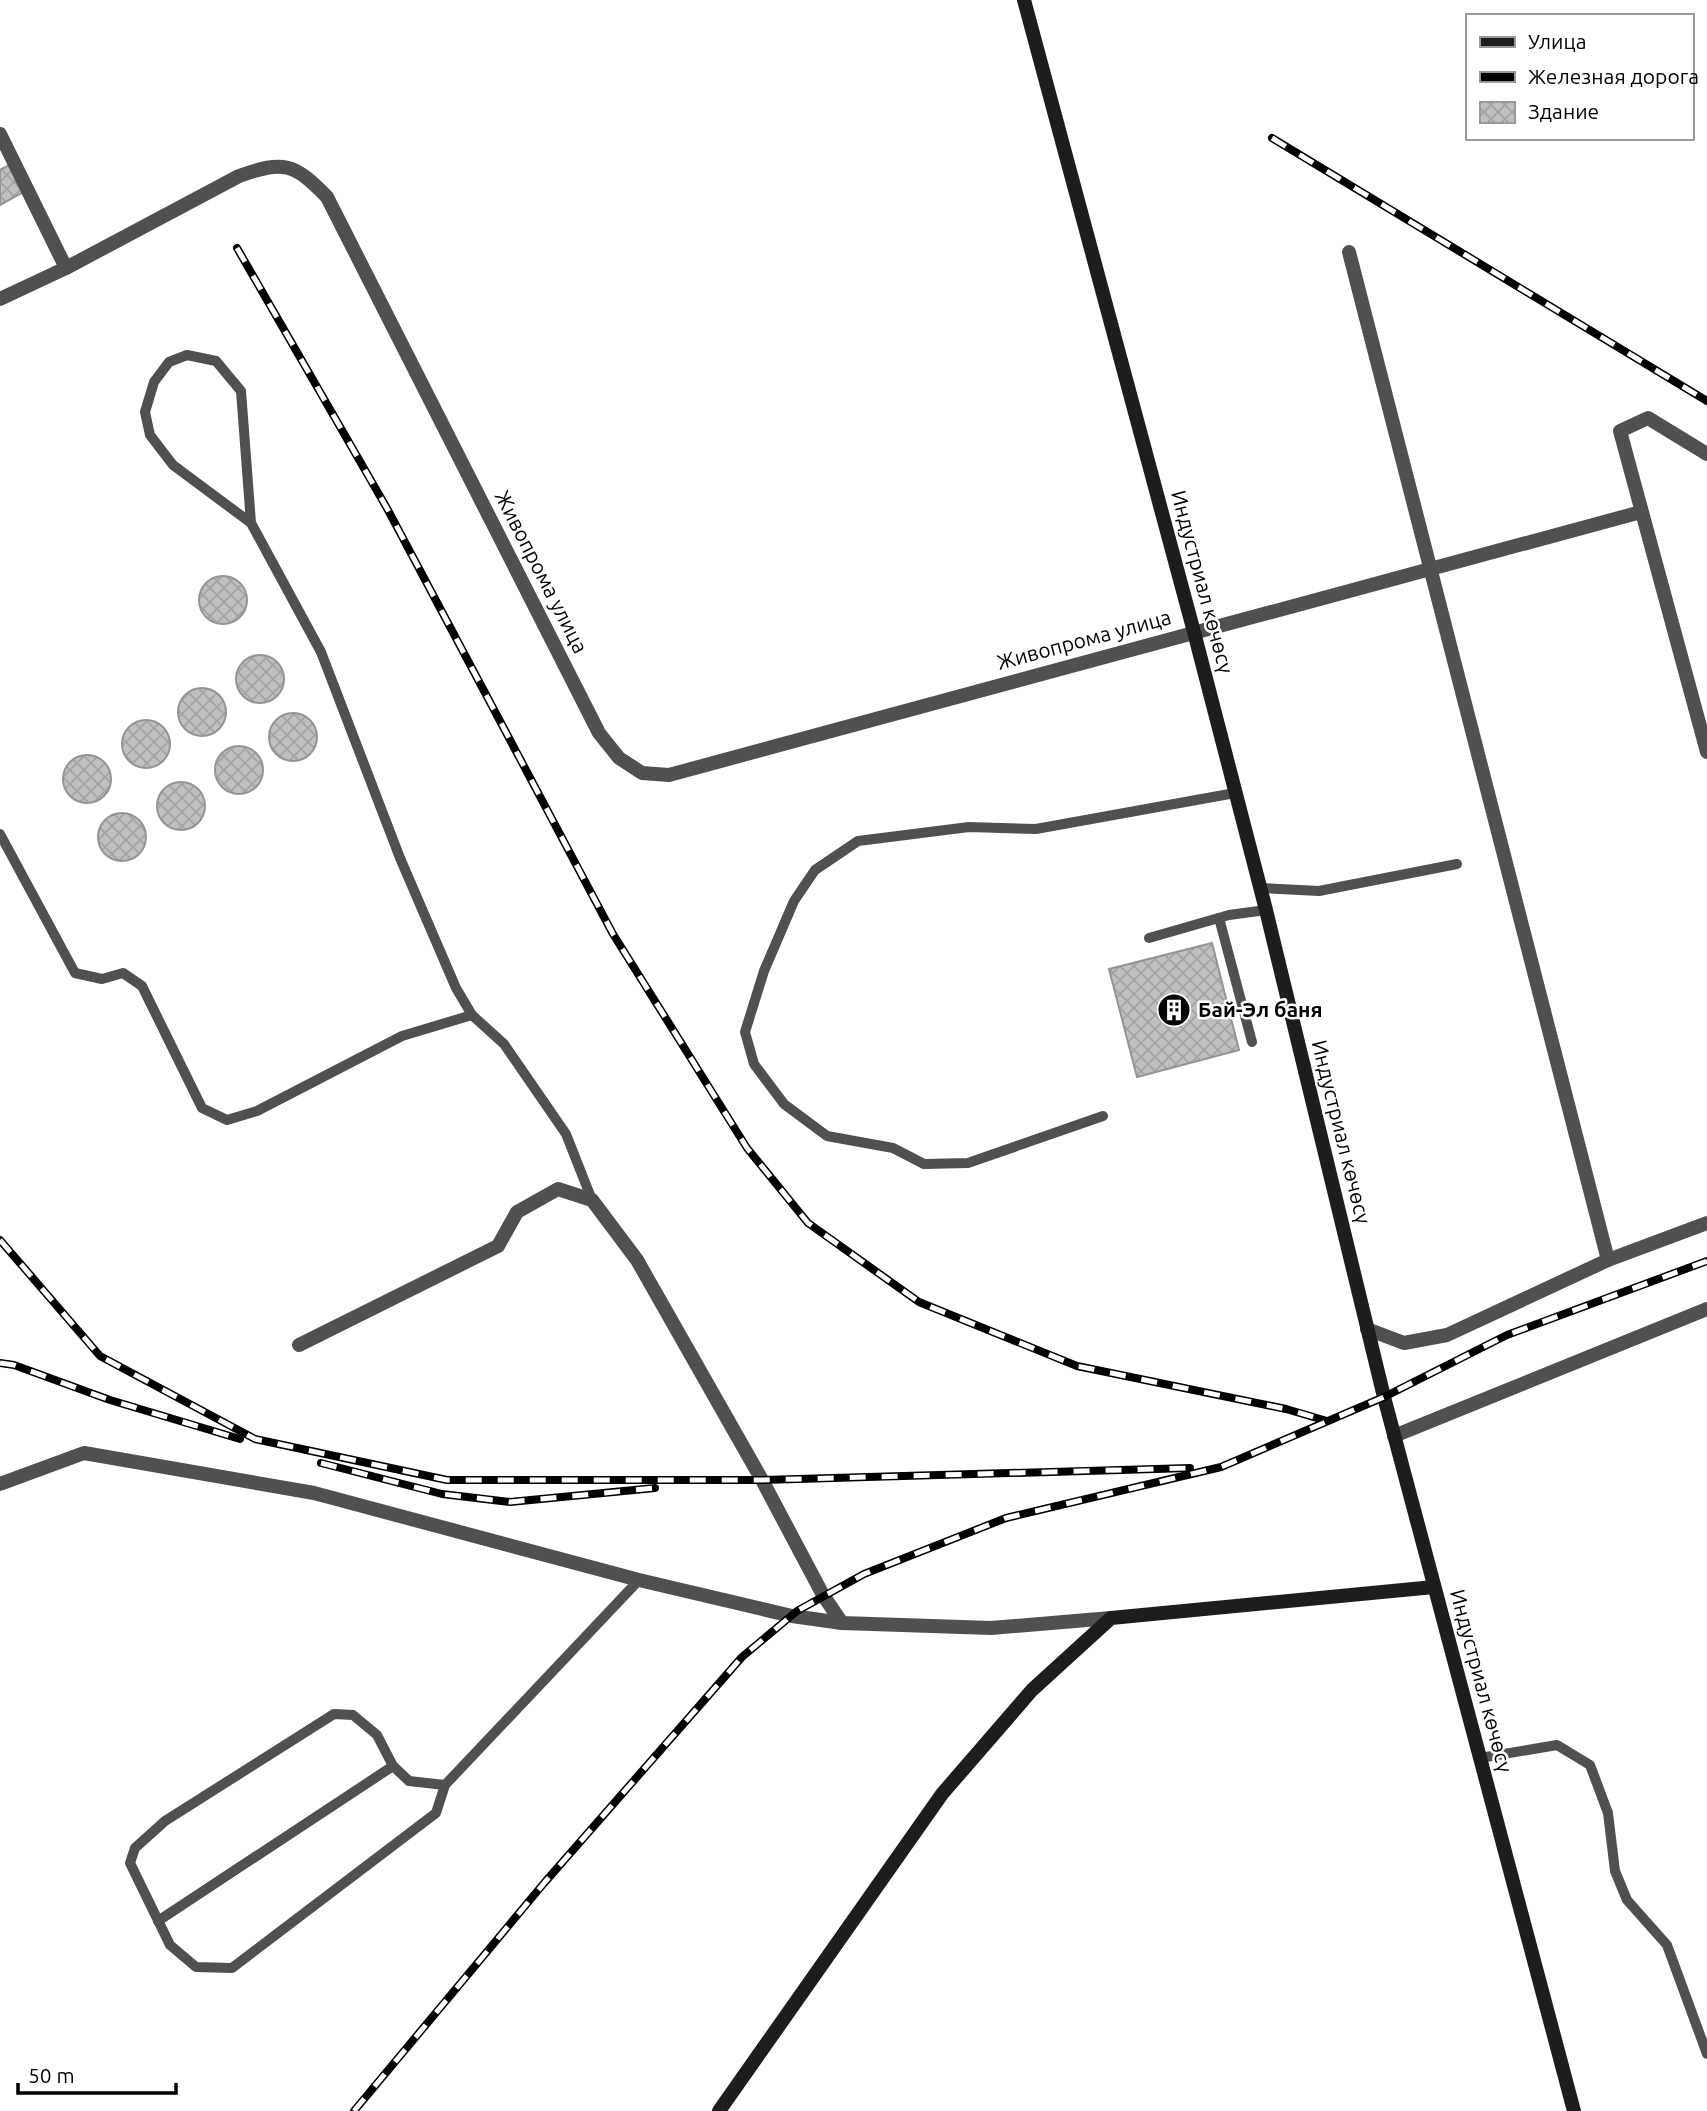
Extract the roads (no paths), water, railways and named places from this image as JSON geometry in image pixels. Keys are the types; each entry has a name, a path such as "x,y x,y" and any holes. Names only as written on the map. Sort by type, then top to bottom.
{"main road":[{"name":"Индустриал көчөсү","path":"1024,0 1194,632 1260,888 1394,1436 1574,2111"},
{"path":"719,2111 942,1794 1032,1690 1111,1618 1434,1587"}],"street":[{"path":"0,134 66,268"},
{"name":"Живопрома улица","path":"0,299 66,268 239,176 264,167 287,167 307,176 327,197 599,733 619,758 642,773 669,775 1641,512"},
{"path":"1349,252 1608,1260"},
{"path":"1707,454 1648,418 1620,431 1707,752"},
{"path":"299,1345 498,1247 517,1212 558,1189 593,1200 637,1260 762,1480 823,1595 842,1623"},
{"path":"1367,1329 1404,1343 1447,1335 1608,1260 1707,1223"},
{"path":"1394,1436 1707,1309"},
{"path":"0,1484 84,1453 314,1493 639,1580 792,1616 842,1623 991,1628 1111,1618"}],"lane":[{"path":"251,523 173,465 150,435 145,412 154,382 169,362 187,355 216,361 241,391 251,523 321,652 400,858 456,988 472,1015 504,1044 566,1133 593,1200"},
{"path":"1103,1116 968,1163 924,1164 893,1148 827,1136 785,1104 754,1064 745,1032 764,971 794,901 815,870 858,841 969,827 1036,829 1235,793"},
{"path":"0,834 75,973 102,979 123,973 142,986 201,1108 227,1120 257,1111 402,1036 472,1015"},
{"path":"1260,888 1318,891 1457,864"},
{"path":"1149,938 1219,918 1265,910"},
{"path":"1219,918 1251,1042"},
{"path":"445,1785 409,1781 393,1766 377,1735 353,1715 334,1714 165,1821 135,1849 130,1863 170,1945 196,1967 232,1968 436,1813 445,1785 639,1580"},
{"path":"1480,1758 1557,1745 1590,1765 1608,1813 1615,1871 1627,1900 1667,1945 1707,2054"},
{"path":"158,1921 393,1766"}],"railway":[{"path":"1272,138 1707,401"},
{"path":"237,248 388,510 613,934 747,1148 808,1223 919,1302 1077,1366 1286,1409 1327,1421"},
{"path":"0,1240 100,1356 255,1439 447,1480 762,1480 1190,1468"},
{"path":"354,2111 545,1882 742,1657 797,1611 864,1574 1006,1518 1221,1467 1384,1397 1507,1335 1707,1261"},
{"path":"0,1363 14,1365 110,1400 240,1439"},
{"path":"321,1463 442,1494 510,1502 655,1488"}],"place":[{"name":"Бай-Эл баня","path":"1174,1010"}]}
